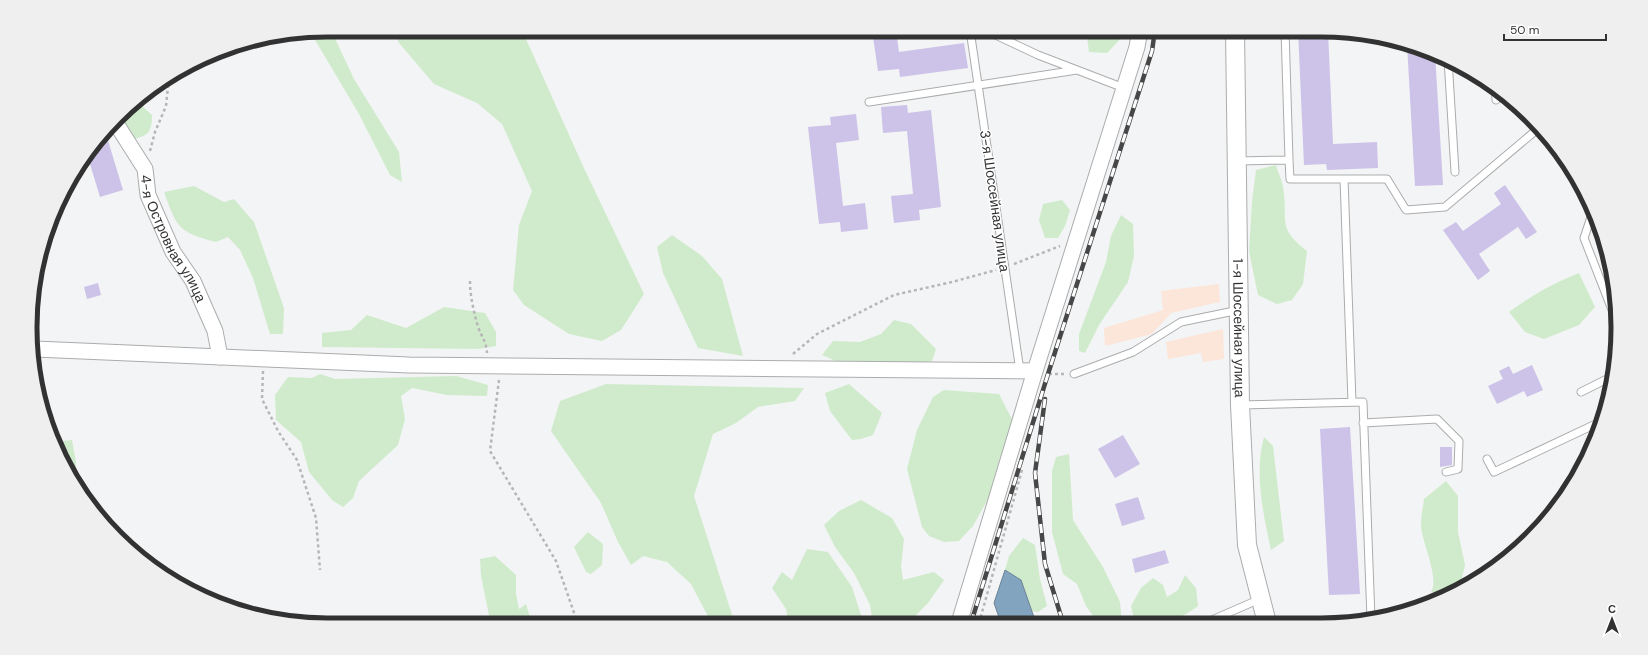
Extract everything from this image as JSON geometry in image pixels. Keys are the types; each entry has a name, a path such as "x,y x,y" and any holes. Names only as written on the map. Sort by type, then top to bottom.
{"street":[{"path":"961,618 1041,376 1077,238 1137,47 1139,37"},
{"name":"1-я Шоссейная улица","path":"1235,37 1240,405 1246,545 1266,618"},
{"name":"4-я Островная улица","path":"118,126 146,169 148,195 173,252 193,281 215,332 220,357"},
{"path":"38,349 409,365 1020,371 1041,376"}],"lane":[{"name":"3-я Шоссейная улица","path":"971,37 1020,371"},
{"path":"1000,37 1038,55 1124,88"},
{"path":"1285,37 1290,179 1387,179 1406,210 1445,207 1535,131"},
{"path":"1448,67 1455,172"},
{"path":"869,102 1077,70"},
{"path":"1237,161 1289,160"},
{"path":"1344,179 1352,402"},
{"path":"1590,219 1584,238 1610,304"},
{"path":"1074,374 1133,352 1181,322 1239,310"},
{"path":"1581,392 1606,380"},
{"path":"1240,405 1363,402 1371,613"},
{"path":"1364,422 1437,419 1459,441 1458,469 1446,472"},
{"path":"1487,459 1494,472 1595,425"},
{"path":"1217,618 1261,599"}],"path":[{"path":"146,169 155,132 166,106 168,85"},
{"path":"787,359 817,334 894,296 952,282 1004,267 1077,238"},
{"path":"470,281 471,299 479,329 486,342 494,366 490,451 556,561 576,618"},
{"path":"264,359 262,399 278,431 297,460 316,518 320,570"},
{"path":"1041,376 1048,374 1074,374"},
{"path":"980,618 1023,465"}],"shaded area":[{"path":"1219,284 1220,302 1171,313 1152,334 1105,346 1104,328 1163,310 1161,291"},
{"path":"1223,329 1224,359 1203,362 1201,353 1168,359 1166,342"}],"green space":[{"path":"334,37 354,79 399,152 402,182 390,175 359,114 314,38"},
{"path":"396,37 525,37 583,166 644,294 621,330 602,341 569,334 524,305 513,290 519,225 532,191 502,124 477,103 434,84 399,43"},
{"path":"1087,37 1122,37 1107,53 1089,52"},
{"path":"138,107 143,107 152,115 151,125 146,134 133,139 123,121"},
{"path":"1276,165 1283,187 1285,222 1287,228 1297,242 1307,251 1303,284 1292,300 1277,304 1258,295 1249,251 1252,201 1256,170"},
{"path":"194,186 224,202 234,199 254,222 284,308 283,334 270,334 253,278 240,250 228,237 216,242 203,238 186,231 176,221 164,192"},
{"path":"1062,200 1070,210 1065,226 1058,238 1045,238 1039,220 1043,204"},
{"path":"1121,215 1133,224 1134,256 1128,282 1099,325 1085,353 1079,351 1079,334 1106,262 1111,236"},
{"path":"672,235 702,256 722,279 743,356 698,348 663,273 657,247"},
{"path":"1579,273 1595,307 1579,325 1544,339 1525,332 1509,312 1542,290"},
{"path":"444,307 485,313 496,332 496,346 478,349 322,347 322,333 351,330 367,315 406,328"},
{"path":"894,320 911,324 936,349 932,361 916,366 838,362 822,355 833,341 860,342 881,334"},
{"path":"320,374 335,379 456,376 488,385 487,396 447,395 412,388 401,396 405,419 398,445 359,481 353,498 343,507 332,500 309,472 301,442 276,420 275,395 288,377 312,378"},
{"path":"606,384 804,388 795,401 758,407 736,423 713,434 694,496 733,618 709,618 691,584 667,562 643,556 631,565 618,542 601,503 551,431 560,401"},
{"path":"849,384 882,413 873,435 852,440 830,411 825,393"},
{"path":"944,390 999,394 1014,423 999,461 989,497 973,526 959,541 944,542 929,536 922,527 907,469 917,430 933,397"},
{"path":"1264,437 1273,446 1284,541 1271,550 1265,522 1260,479 1261,451"},
{"path":"72,440 76,462 76,472 67,456 60,441"},
{"path":"1069,454 1073,520 1103,567 1120,602 1122,618 1094,618 1086,606 1077,584 1063,574 1052,532 1052,471 1056,457"},
{"path":"1446,481 1458,496 1458,532 1465,565 1461,582 1439,593 1431,592 1433,586 1432,569 1421,524 1424,499"},
{"path":"861,500 892,518 904,539 901,567 903,580 934,572 944,580 928,603 913,618 872,618 870,605 854,573 835,547 824,525 839,511"},
{"path":"588,532 603,544 602,565 591,574 586,572 574,547"},
{"path":"1023,538 1035,545 1040,579 1047,606 1038,612 1032,611 1021,580 1005,570 1009,556"},
{"path":"807,549 828,552 852,587 862,618 788,618 786,609 772,588 782,572 792,580"},
{"path":"495,556 516,575 516,594 519,609 526,604 530,618 490,618 481,576 480,559"},
{"path":"1185,575 1196,588 1198,606 1176,618 1134,618 1131,606 1141,588 1153,578 1163,585 1167,597 1178,590"}],"water":[{"path":"1005,570 1021,580 1034,618 999,618 994,603"}],"building":[{"path":"873,37 897,37 899,52 964,43 968,68 900,77 899,69 878,71"},
{"path":"1298,37 1328,37 1333,144 1377,142 1378,168 1327,170 1326,164 1304,165"},
{"path":"1407,50 1435,61 1443,185 1415,186"},
{"path":"907,105 908,113 931,110 941,207 919,210 920,220 894,223 891,196 913,194 907,131 883,133 881,107"},
{"path":"856,114 859,140 836,143 843,206 865,203 868,229 841,232 840,222 819,224 808,127 831,125 830,117"},
{"path":"107,138 123,190 100,197 90,164 87,165"},
{"path":"1505,185 1537,232 1526,239 1518,227 1479,254 1490,271 1478,280 1443,230 1456,222 1463,231 1501,204 1494,193"},
{"path":"98,283 101,295 87,299 84,287"},
{"path":"1532,365 1543,390 1527,397 1524,391 1497,404 1488,386 1503,379 1499,371 1509,366 1513,374"},
{"path":"1350,427 1360,594 1329,595 1320,429"},
{"path":"1123,435 1140,464 1115,478 1098,449"},
{"path":"1440,447 1452,447 1452,465 1440,467"},
{"path":"1138,497 1145,519 1122,526 1115,504"},
{"path":"1165,550 1169,563 1135,573 1132,559"}],"railway":[{"path":"973,618 1048,374 1152,51 1154,37"},
{"path":"1045,399 1035,473 1045,564 1061,618"}]}
